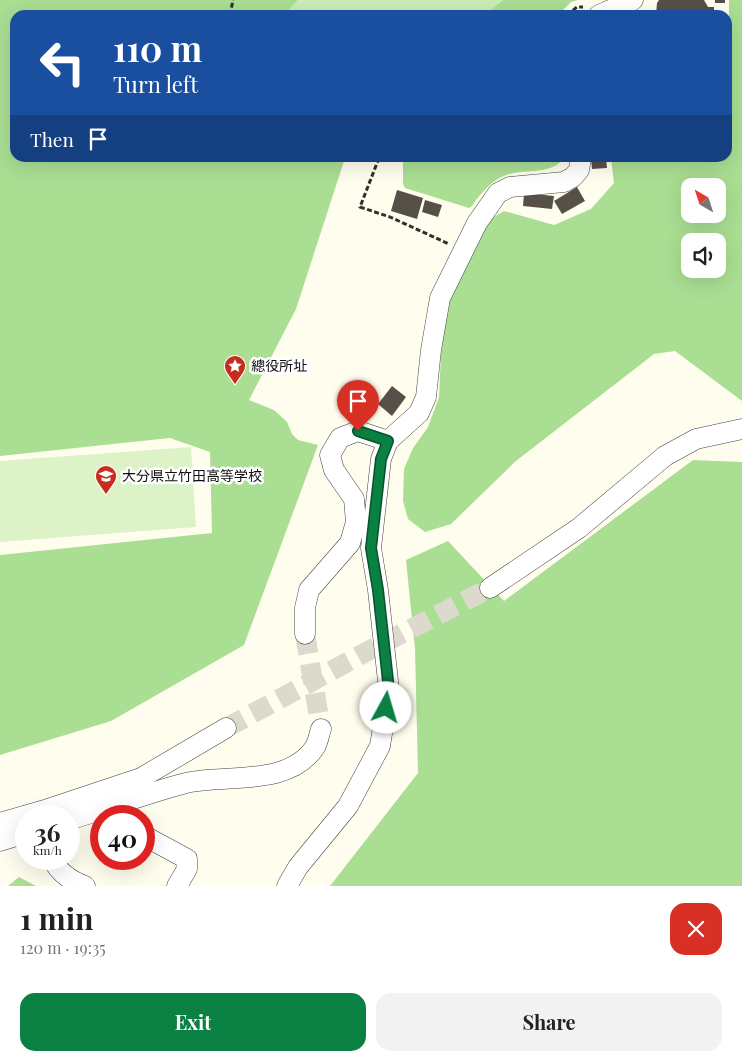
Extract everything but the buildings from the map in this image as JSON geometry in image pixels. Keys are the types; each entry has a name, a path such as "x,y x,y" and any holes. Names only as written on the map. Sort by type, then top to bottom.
{"street":[{"path":"610,10 633,0"},
{"path":"287,886 298,867 348,806 380,746 389,690 378,590 371,548 381,459 388,441 419,413 426,397 431,350 440,298 462,250 498,194 510,187 564,182 579,170 581,162"},
{"path":"490,588 579,528 665,456 696,439 742,429"},
{"path":"304,634 305,608 309,590 350,543 356,522 354,499 334,470 330,455 340,438 358,431 388,441"},
{"path":"0,823 141,778 226,728"},
{"path":"80,817 186,783 271,775 304,759 316,746 321,729"},
{"path":"0,841 15,836"},
{"path":"155,841 187,858 187,869 177,886"},
{"path":"60,870 72,881 85,886"}],"path":[{"path":"377,162 360,207 390,218 462,250"}],"green space":[{"path":"0,0 298,0 289,10 10,10 10,162 344,162 296,309 249,400 274,410 287,422 292,434 298,440 318,445 244,645 111,721 0,755 0,555 212,533 210,452 170,438 0,456"},
{"path":"298,0 503,0 491,10 289,10"},
{"path":"503,0 578,0 571,2 563,10 491,10"},
{"path":"729,0 742,0 742,401 675,351 654,354 516,461 451,524 425,532 408,519 403,501 404,469 413,448 428,427 439,397 441,354 447,303 470,255 492,218 504,211 554,225 591,209 614,183 611,162 732,162 732,10 729,10"},
{"path":"403,162 561,162 545,169 514,173 501,177 487,188 469,208 405,188 403,184"},
{"name":"大分県立竹田高等学校","path":"191,447 196,527 0,542 0,461"},
{"path":"693,460 742,462 742,886 330,886 418,773 415,649 406,560 448,541 504,601"},
{"path":"19,877 36,886 8,886"}],"tunnel":[{"path":"226,728 490,588"},
{"path":"305,634 321,729"}],"place":[{"name":"總役所址","path":"235,385"},
{"name":"大分県立竹田高等学校","path":"106,495"}],"route":[{"path":"358,431 388,441 381,459 371,548 378,590 389,690 386,708"}]}
